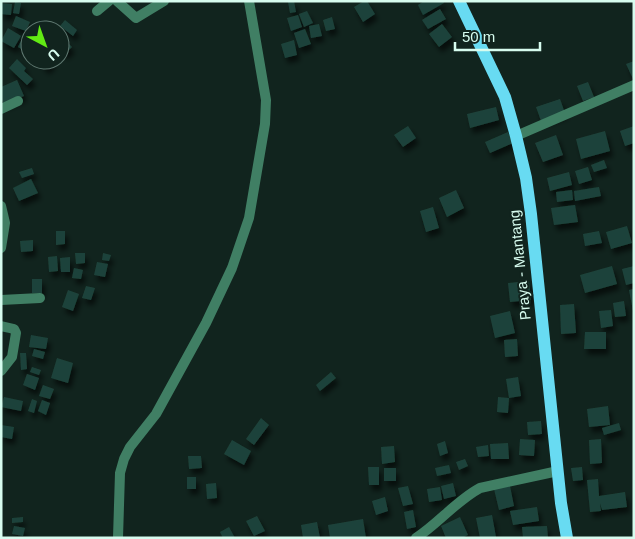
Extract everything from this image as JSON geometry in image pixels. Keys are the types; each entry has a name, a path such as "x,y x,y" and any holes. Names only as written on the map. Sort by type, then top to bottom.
{"main road":[{"name":"Praya - Mantang","path":"459,1 505,97 526,178 567,538"}],"street":[{"path":"97,11 109,1"},
{"path":"117,1 136,18 164,1"},
{"path":"118,538 120,473 124,459 130,447 160,407 206,323 232,268 250,218 266,100 249,1"},
{"path":"516,136 634,85"},
{"path":"1,109 18,101"},
{"path":"1,206 5,223 1,248"},
{"path":"1,300 40,298"},
{"path":"1,326 14,329 16,333 12,357 1,371"},
{"path":"416,538 469,494 480,488 558,471"}],"building":[{"path":"294,1 296,12 290,13 288,2"},
{"path":"367,1 375,14 363,22 354,7"},
{"path":"424,1 443,1 444,3 423,15 418,5"},
{"path":"15,2 21,3 19,14 13,13"},
{"path":"1,3 12,4 11,15 1,14"},
{"path":"440,9 446,19 428,29 422,20"},
{"path":"307,11 313,23 304,27 299,14"},
{"path":"298,15 302,27 291,31 287,18"},
{"path":"16,16 25,20 20,20 20,29 12,26"},
{"path":"332,17 335,29 326,31 323,20"},
{"path":"70,24 77,30 73,36 70,34"},
{"path":"319,24 322,36 311,38 309,26"},
{"path":"442,24 452,37 439,47 429,34"},
{"path":"8,28 20,35 14,48 1,41"},
{"path":"305,29 311,44 299,48 294,33"},
{"path":"294,40 297,55 285,58 281,44"},
{"path":"17,59 20,62 20,70 25,70 33,79 27,85 9,68"},
{"path":"634,61 634,81 626,64"},
{"path":"17,80 24,96 4,104 1,98 1,87"},
{"path":"588,82 594,97 583,101 577,86"},
{"path":"560,99 565,113 541,121 536,107"},
{"path":"496,107 499,120 470,128 467,114"},
{"path":"408,126 416,138 403,147 394,135"},
{"path":"634,126 634,143 625,146 620,131"},
{"path":"605,131 610,151 581,159 576,139"},
{"path":"508,132 513,143 490,153 485,142"},
{"path":"556,135 563,155 543,162 535,143"},
{"path":"604,160 607,168 594,172 591,165"},
{"path":"588,167 592,180 579,184 575,171"},
{"path":"32,168 34,174 22,178 19,172"},
{"path":"569,172 572,185 550,191 547,178"},
{"path":"31,179 38,193 19,201 13,188"},
{"path":"599,187 601,196 575,201 574,191"},
{"path":"456,190 464,208 447,217 439,198"},
{"path":"572,190 573,200 557,202 556,192"},
{"path":"575,205 578,222 554,225 551,208"},
{"path":"433,207 439,228 426,232 420,211"},
{"path":"627,226 632,243 611,249 606,232"},
{"path":"56,231 65,231 65,244 56,245"},
{"path":"599,231 602,243 585,246 583,234"},
{"path":"33,240 33,251 21,252 20,241"},
{"path":"75,253 85,253 85,263 76,264"},
{"path":"103,253 111,255 109,261 102,260"},
{"path":"57,256 58,271 49,272 48,257"},
{"path":"70,257 70,272 61,272 60,258"},
{"path":"97,262 108,264 105,277 94,275"},
{"path":"612,266 617,284 585,293 580,275"},
{"path":"634,266 634,283 626,285 622,269"},
{"path":"74,268 83,270 81,279 72,278"},
{"path":"32,279 42,279 42,293 32,293"},
{"path":"529,281 531,300 510,302 508,283"},
{"path":"86,286 95,288 91,300 82,298"},
{"path":"634,289 634,311 633,311 629,290"},
{"path":"68,290 79,294 73,311 62,307"},
{"path":"624,301 626,316 615,317 613,303"},
{"path":"574,304 576,333 561,334 560,305"},
{"path":"611,310 613,326 601,328 599,311"},
{"path":"510,311 515,333 495,338 490,316"},
{"path":"585,332 606,332 606,349 584,349"},
{"path":"31,335 48,338 46,349 29,347"},
{"path":"517,339 518,356 505,357 504,340"},
{"path":"34,349 45,352 43,359 32,356"},
{"path":"20,353 26,353 27,369 21,370"},
{"path":"57,358 73,363 68,383 51,378"},
{"path":"32,367 41,370 39,375 30,372"},
{"path":"331,372 336,378 320,391 316,385"},
{"path":"27,374 39,378 35,390 23,385"},
{"path":"518,377 521,396 509,398 506,379"},
{"path":"43,385 54,389 50,399 39,396"},
{"path":"4,397 23,401 21,411 1,407"},
{"path":"498,397 509,398 508,413 497,412"},
{"path":"32,399 37,401 34,413 28,411"},
{"path":"42,400 50,403 46,415 38,411"},
{"path":"608,406 610,425 589,427 587,409"},
{"path":"261,418 269,425 254,445 246,439"},
{"path":"541,421 542,434 528,435 527,422"},
{"path":"619,423 621,430 604,435 602,428"},
{"path":"1,425 14,427 12,439 1,437"},
{"path":"520,439 535,440 534,456 519,455"},
{"path":"601,439 602,463 590,464 589,440"},
{"path":"232,440 251,451 244,465 224,454"},
{"path":"445,441 448,453 440,456 437,444"},
{"path":"508,443 509,459 491,459 490,444"},
{"path":"488,445 489,456 478,457 476,447"},
{"path":"394,446 395,462 382,464 381,447"},
{"path":"188,456 201,456 202,468 189,469"},
{"path":"465,459 468,466 459,470 456,462"},
{"path":"449,465 451,473 437,476 435,468"},
{"path":"368,467 379,467 379,485 369,485"},
{"path":"582,467 583,480 573,481 571,468"},
{"path":"384,468 396,468 396,481 384,481"},
{"path":"187,477 196,477 196,489 187,489"},
{"path":"598,479 599,496 625,492 627,507 602,510 600,503 601,511 590,512 587,480"},
{"path":"216,483 217,498 207,499 206,484"},
{"path":"453,483 456,496 444,499 441,486"},
{"path":"408,486 413,504 403,506 398,488"},
{"path":"510,486 514,506 499,510 494,489"},
{"path":"440,487 442,500 429,502 427,489"},
{"path":"385,497 388,511 376,515 372,501"},
{"path":"537,507 539,521 513,525 510,511"},
{"path":"413,510 416,527 407,529 404,512"},
{"path":"492,515 496,537 480,538 476,518"},
{"path":"257,516 265,531 254,536 246,521"},
{"path":"23,517 23,522 12,523 12,518"},
{"path":"460,517 468,535 462,538 446,538 441,526"},
{"path":"363,519 366,538 330,538 328,525"},
{"path":"317,522 320,538 303,538 301,525"},
{"path":"14,526 25,528 23,536 12,534"},
{"path":"547,526 548,538 523,538 522,527"},
{"path":"229,527 235,538 223,538 220,532"}]}
